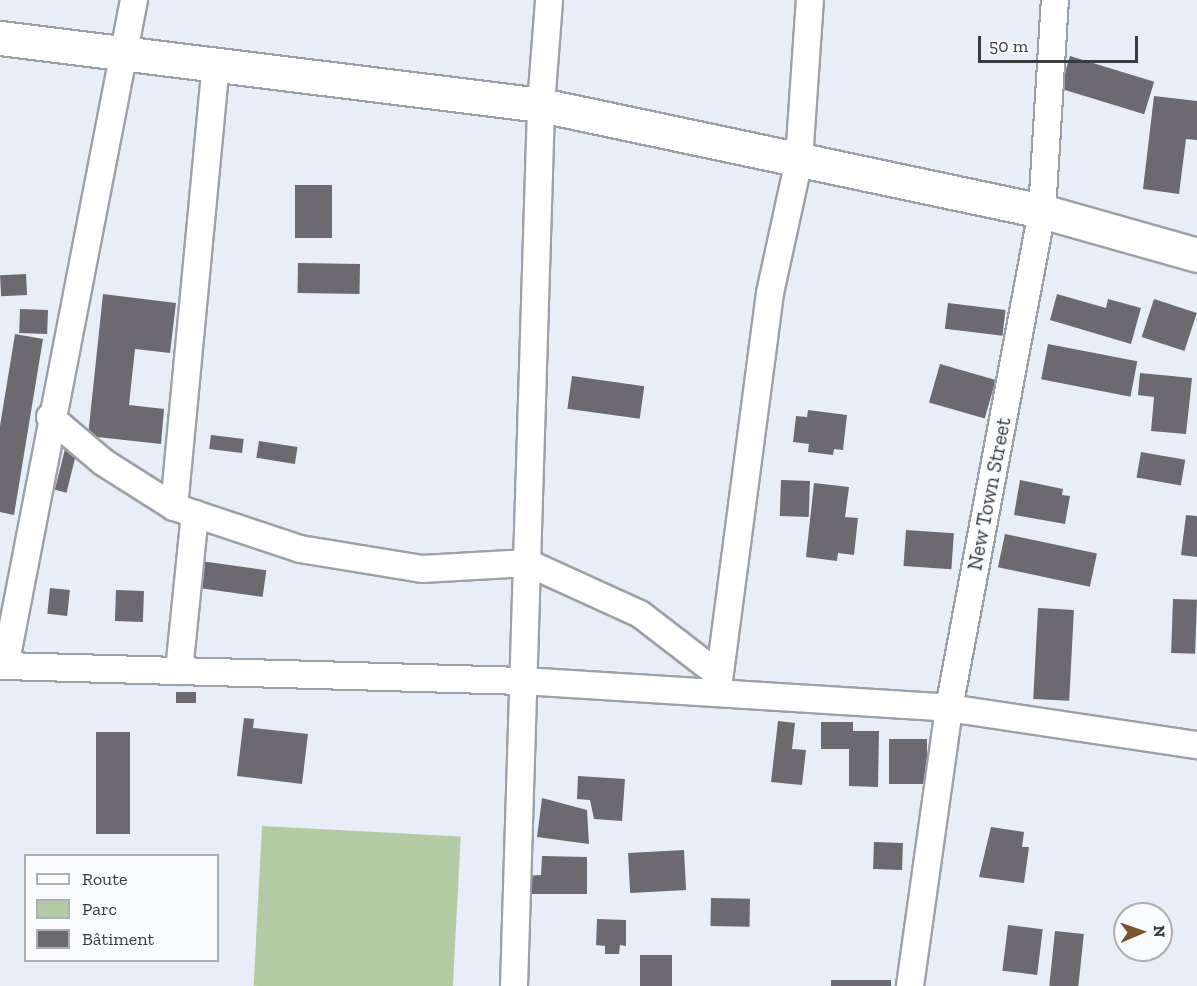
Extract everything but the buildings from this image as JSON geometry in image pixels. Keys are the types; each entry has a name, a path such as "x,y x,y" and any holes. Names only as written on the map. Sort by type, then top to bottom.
{"street":[{"path":"134,0 2,666 524,681 718,684 949,708 1197,745"},
{"path":"514,986 541,105 549,0"},
{"path":"718,684 770,293 799,159 810,0"},
{"name":"New Town Street","path":"910,986 949,708 1042,211 1055,0"},
{"path":"0,38 541,105 1042,211 1197,255"},
{"path":"179,671 185,510 216,64"},
{"path":"50,417 103,462 185,510 300,549 422,569 528,564 640,614 718,684"}],"green space":[{"path":"262,826 461,836 453,986 254,986"}]}
